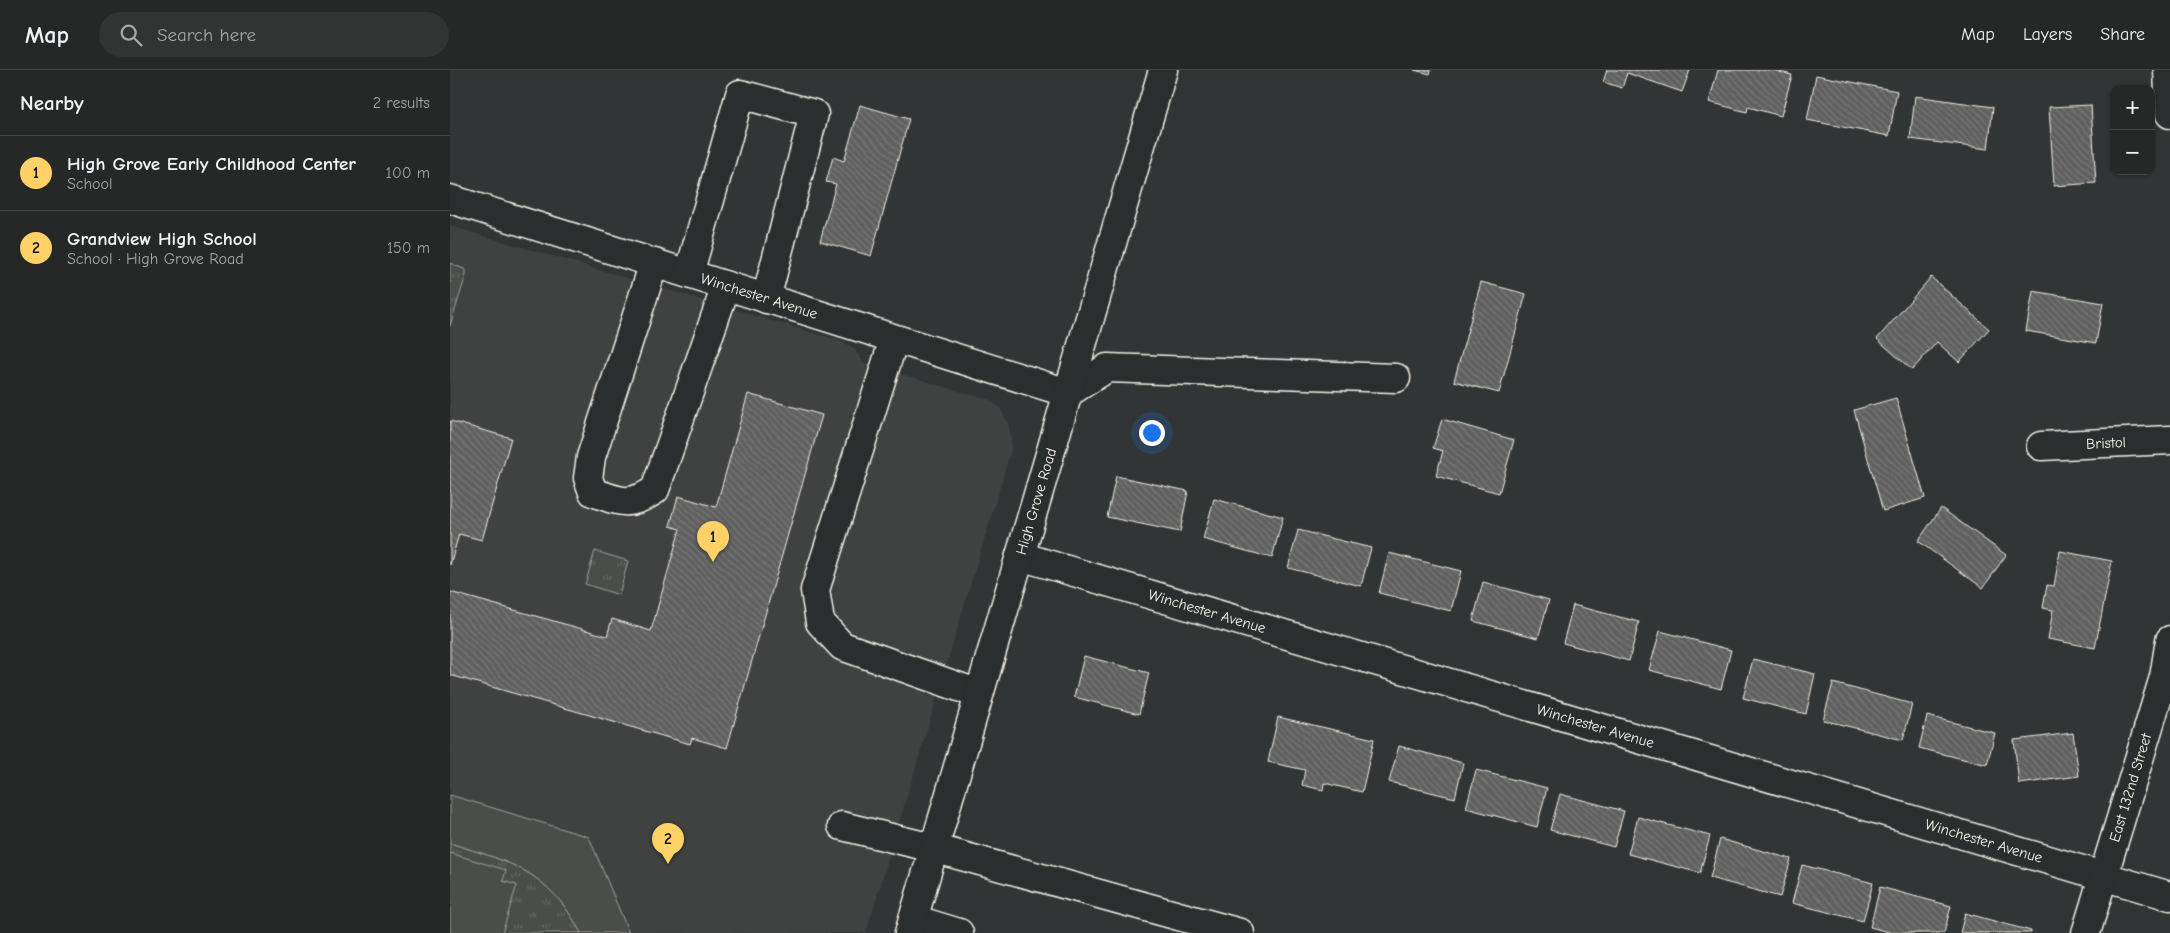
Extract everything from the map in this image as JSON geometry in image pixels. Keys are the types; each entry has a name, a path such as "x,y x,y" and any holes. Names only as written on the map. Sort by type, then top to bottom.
{"street":[{"name":"High Grove Road","path":"911,926 1163,70"},
{"path":"2168,70 2170,114"},
{"path":"689,274 740,94 814,114 766,298"},
{"name":"Winchester Avenue","path":"450,199 1068,393"},
{"path":"654,263 591,457 588,478 593,492 622,502 640,500 655,490 726,286"},
{"path":"894,338 815,590 820,622 842,646 979,694"},
{"path":"1068,393 1107,368 1396,378"},
{"name":"Bristol","path":"2041,446 2170,440"},
{"name":"Winchester Avenue","path":"1020,556 2170,896"},
{"name":"East 132nd Street","path":"2086,933 2164,677 2170,640"},
{"path":"842,826 933,848 1240,933"},
{"path":"911,926 959,933"}],"shaded area":[{"path":"450,226 838,340 851,346 863,363 990,400 1000,408 1008,423 1011,450 866,933 450,933"}],"green space":[{"path":"450,263 466,270 466,275 450,326"},
{"path":"595,551 628,561 619,595 585,584"},
{"path":"450,795 589,837 629,933 581,933 555,896 527,872 492,857 450,843"},
{"path":"450,843 492,857 527,872 555,896 581,933 450,933"},
{"path":"450,853 506,870 503,881 517,885 502,933 450,933"}],"building":[{"path":"1414,70 1431,70 1430,74"},
{"path":"1607,70 1690,70 1682,92 1627,73 1622,88 1603,82"},
{"path":"1718,70 1772,70 1792,75 1781,116 1748,107 1747,112 1709,102"},
{"path":"1816,75 1897,91 1889,136 1807,120"},
{"path":"1915,96 1993,107 1988,149 1910,139"},
{"path":"860,105 909,119 871,256 820,241 836,184 826,182 833,157 844,161"},
{"path":"2091,105 2096,183 2054,186 2049,107"},
{"path":"1931,277 1989,329 1959,362 1937,342 1912,370 1877,339"},
{"path":"1481,282 1526,294 1499,393 1454,381"},
{"path":"2033,291 2103,303 2096,343 2026,331"},
{"path":"748,394 822,415 727,748 692,738 690,744 450,675 450,592 607,636 612,619 651,631 680,529 670,526 678,496 716,507"},
{"path":"1896,398 1925,498 1883,511 1854,410"},
{"path":"1442,419 1514,440 1499,493 1436,476 1443,451 1433,448"},
{"path":"450,421 511,438 482,540 459,534 450,565"},
{"path":"1116,476 1188,491 1180,532 1107,517"},
{"path":"1214,499 1283,517 1272,558 1203,539"},
{"path":"1941,508 2006,555 1983,588 1918,541"},
{"path":"1298,530 1371,548 1361,586 1288,568"},
{"path":"2060,551 2112,561 2095,648 2048,639 2053,610 2043,608 2047,585 2054,586"},
{"path":"1389,553 1461,571 1451,611 1379,593"},
{"path":"1483,582 1549,600 1538,638 1473,621"},
{"path":"1573,605 1639,622 1629,661 1563,643"},
{"path":"1660,631 1731,650 1721,689 1649,670"},
{"path":"1084,656 1149,673 1139,714 1074,697"},
{"path":"1753,659 1815,674 1806,714 1743,698"},
{"path":"1833,683 1912,704 1903,740 1823,720"},
{"path":"1927,716 1995,733 1987,765 1919,748"},
{"path":"1278,717 1374,739 1362,792 1324,783 1323,790 1302,785 1305,770 1268,762"},
{"path":"2073,733 2079,776 2019,784 2014,740"},
{"path":"1399,746 1463,763 1455,798 1389,782"},
{"path":"1476,770 1547,788 1537,827 1466,808"},
{"path":"1560,794 1624,811 1614,847 1550,830"},
{"path":"1638,817 1710,836 1700,873 1628,854"},
{"path":"1720,839 1791,859 1780,897 1710,878"},
{"path":"1802,865 1873,883 1863,921 1792,903"},
{"path":"1880,887 1951,906 1944,933 1892,933 1870,927"},
{"path":"1965,913 2031,931 2031,933 1960,933"}],"place":[{"name":"High Grove Early Childhood Center","path":"713,562"},
{"name":"Grandview High School","path":"668,864"}]}
